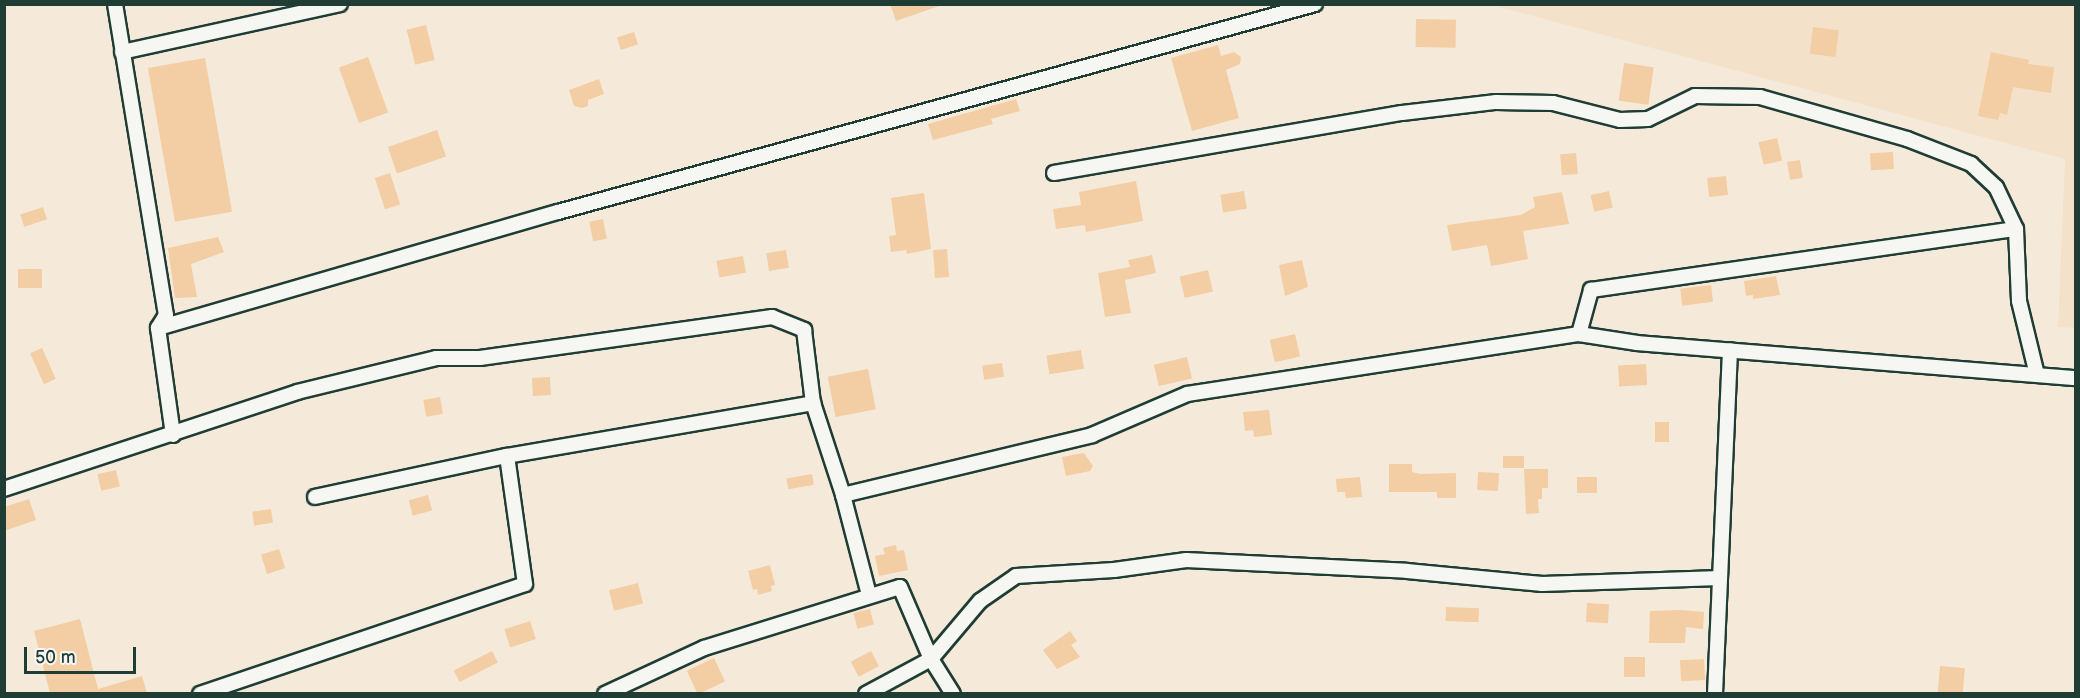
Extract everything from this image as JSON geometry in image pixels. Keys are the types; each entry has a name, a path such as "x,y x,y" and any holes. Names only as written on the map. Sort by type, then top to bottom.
{"street":[{"path":"115,4 166,315 158,328 173,435"},
{"path":"122,52 340,4"},
{"path":"158,328 558,212 1315,4"},
{"path":"1054,173 1402,112 1496,102 1553,103 1620,120 1648,119 1695,96 1761,97 1906,139 1971,165 1996,187 2016,229 2019,301 2037,375"},
{"path":"1579,334 1592,290 2016,229"},
{"path":"4,489 173,435 297,392 436,358 480,358 772,317 804,330 813,403 843,495 869,595"},
{"path":"843,495 1092,435 1187,394 1579,334 1730,350 2076,378"},
{"path":"1715,693 1730,350"},
{"path":"315,497 507,456 813,403"},
{"path":"200,693 525,584 507,456"},
{"path":"866,693 931,659 980,602 1016,576 1114,570 1186,560 1407,571 1542,584 1720,578"},
{"path":"605,693 704,648 900,587 931,659 953,693"}],"shaded area":[{"path":"1492,5 2075,5 2075,328 2058,327 2065,159"}],"building":[{"path":"890,4 939,4 939,6 896,21"},
{"path":"1416,19 1456,20 1456,48 1416,47"},
{"path":"426,25 435,60 415,65 407,30"},
{"path":"1813,27 1839,30 1836,57 1810,54"},
{"path":"634,32 638,44 621,50 617,38"},
{"path":"1218,45 1221,56 1234,52 1241,57 1240,64 1226,70 1239,118 1192,131 1171,58"},
{"path":"1991,52 2029,60 2028,64 2054,67 2051,93 2013,87 2007,115 2000,113 1998,120 1978,116"},
{"path":"368,57 388,112 359,123 339,68"},
{"path":"205,58 232,212 175,222 148,68"},
{"path":"1624,63 1654,67 1648,105 1619,101"},
{"path":"599,79 604,94 588,100 588,106 582,108 574,106 569,90"},
{"path":"1016,99 1020,111 991,119 993,124 933,140 928,124"},
{"path":"437,130 446,156 397,173 388,147"},
{"path":"1777,138 1782,160 1764,165 1758,142"},
{"path":"1893,152 1894,169 1871,170 1870,153"},
{"path":"1576,153 1578,174 1562,175 1560,154"},
{"path":"1800,160 1803,178 1790,180 1787,162"},
{"path":"390,173 400,204 385,209 375,178"},
{"path":"1726,176 1728,195 1709,197 1707,178"},
{"path":"1136,181 1143,221 1086,232 1085,225 1056,229 1053,209 1081,205 1079,192"},
{"path":"1244,191 1247,209 1223,213 1220,195"},
{"path":"1609,191 1613,208 1594,212 1590,195"},
{"path":"1562,192 1569,224 1523,231 1528,259 1491,266 1487,245 1452,251 1447,225 1521,215 1535,207 1533,197"},
{"path":"924,193 931,249 907,254 906,250 891,252 889,236 896,235 891,198"},
{"path":"43,207 47,219 24,227 20,214"},
{"path":"603,219 607,239 593,241 589,222"},
{"path":"218,237 224,252 191,264 197,297 175,298 168,248"},
{"path":"947,249 949,277 935,278 933,250"},
{"path":"786,250 789,268 769,271 766,253"},
{"path":"1152,255 1156,273 1125,280 1131,313 1105,317 1098,273 1130,267 1128,260"},
{"path":"743,256 746,273 719,277 716,261"},
{"path":"1302,260 1308,287 1285,296 1279,265"},
{"path":"18,269 42,269 42,288 18,288"},
{"path":"1208,270 1213,291 1185,298 1180,277"},
{"path":"1776,276 1780,295 1753,299 1753,295 1746,296 1744,281"},
{"path":"1711,285 1713,302 1682,306 1680,289"},
{"path":"1295,334 1300,356 1275,362 1270,340"},
{"path":"42,348 56,379 44,384 30,353"},
{"path":"1081,350 1084,369 1049,374 1046,355"},
{"path":"1187,357 1192,378 1159,386 1154,365"},
{"path":"1002,363 1004,377 984,380 982,366"},
{"path":"1646,364 1647,385 1619,386 1618,365"},
{"path":"868,369 876,409 836,417 828,377"},
{"path":"550,377 551,395 533,396 532,378"},
{"path":"440,397 443,414 426,417 423,400"},
{"path":"1269,410 1272,435 1254,437 1253,430 1245,431 1243,412"},
{"path":"1655,422 1669,422 1669,442 1655,442"},
{"path":"1084,453 1093,466 1090,471 1066,476 1062,457"},
{"path":"1503,456 1524,456 1524,468 1503,468"},
{"path":"1389,464 1412,464 1412,472 1420,474 1456,473 1456,498 1437,498 1437,492 1389,492"},
{"path":"1524,469 1548,469 1548,488 1542,488 1542,499 1538,499 1539,513 1526,514"},
{"path":"116,470 120,487 101,491 97,474"},
{"path":"1478,472 1499,473 1498,491 1477,490"},
{"path":"812,474 814,485 788,489 786,479"},
{"path":"1360,477 1362,497 1346,498 1345,492 1337,492 1336,479"},
{"path":"1577,477 1597,477 1597,493 1577,493"},
{"path":"428,495 432,510 413,516 409,500"},
{"path":"29,499 36,520 4,531 4,507"},
{"path":"271,509 273,523 254,526 252,512"},
{"path":"896,545 897,551 904,550 908,570 879,576 875,556 885,554 883,548"},
{"path":"279,549 285,568 267,574 261,555"},
{"path":"770,565 775,585 771,586 772,591 758,595 757,589 753,590 748,571"},
{"path":"638,583 643,603 614,611 609,590"},
{"path":"1587,603 1609,604 1608,623 1586,622"},
{"path":"1446,607 1479,608 1478,622 1446,621"},
{"path":"870,609 874,625 857,629 854,613"},
{"path":"1650,611 1704,612 1703,629 1686,627 1685,643 1649,643"},
{"path":"80,619 98,689 142,676 147,693 50,693 34,631"},
{"path":"530,621 536,639 510,647 504,629"},
{"path":"1070,631 1077,641 1071,645 1080,657 1057,669 1043,650"},
{"path":"492,651 498,663 460,682 454,671"},
{"path":"871,651 879,666 859,677 851,662"},
{"path":"1624,657 1645,657 1645,677 1624,677"},
{"path":"714,658 725,682 698,694 687,671"},
{"path":"1704,659 1705,680 1681,681 1680,660"},
{"path":"1940,666 1965,668 1963,694 1938,693"}]}
